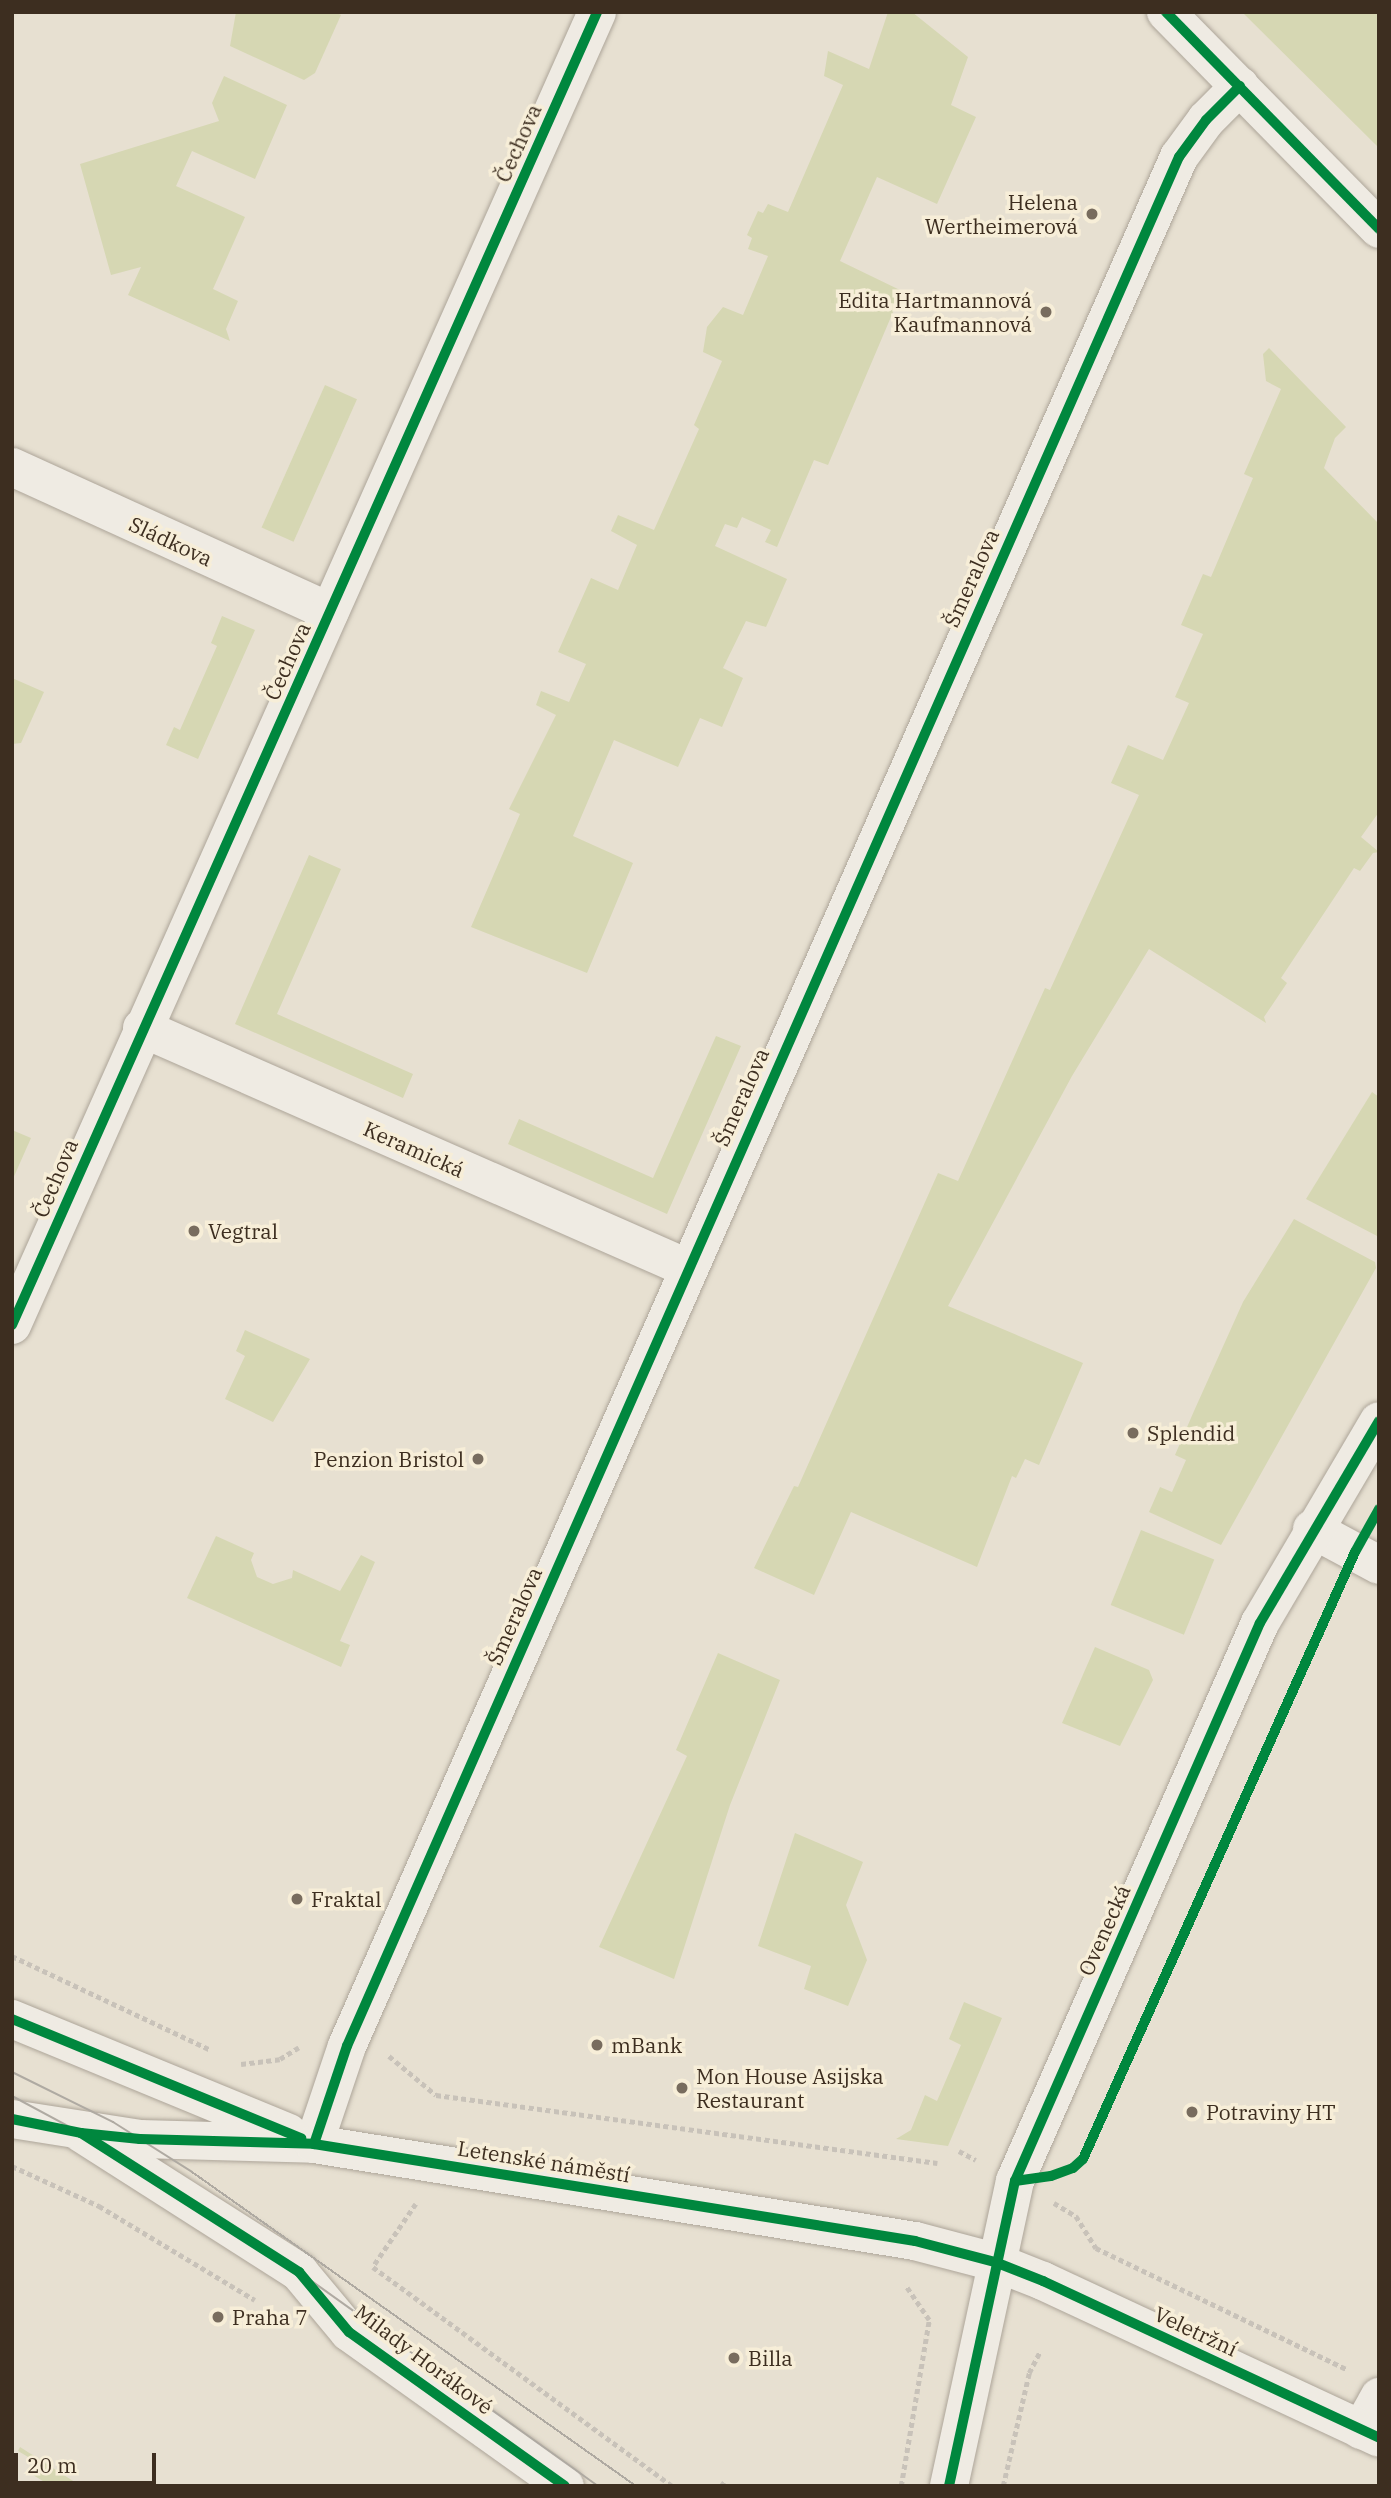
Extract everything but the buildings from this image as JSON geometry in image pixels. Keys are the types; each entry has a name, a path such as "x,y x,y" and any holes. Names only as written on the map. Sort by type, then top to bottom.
{"street":[{"name":"Čechova","path":"12,1325 142,1028 597,12"},
{"path":"1166,12 1379,229"},
{"name":"Šmeralova","path":"314,2144 346,2046 1179,157 1206,120 1240,86"},
{"name":"Sládkova","path":"12,467 331,611"},
{"name":"Keramická","path":"142,1028 687,1268"},
{"name":"Ovenecká","path":"949,2486 995,2262 1015,2181 1027,2151 1260,1623 1312,1529 1379,1421"},
{"path":"1312,1529 1379,1565"},
{"path":"12,2019 314,2144"},
{"name":"Milady Horákové","path":"12,2119 81,2133 299,2272 349,2332 565,2486"},
{"name":"Letenské náměstí","path":"81,2133 140,2139 314,2144 915,2241 995,2262"},
{"name":"Veletržní","path":"995,2262 1370,2434"},
{"path":"1370,2434 1379,2397"}],"path":[{"path":"12,1956 217,2053"},
{"path":"229,2059 242,2064 280,2059 312,2039"},
{"path":"384,2052 436,2095 937,2163"},
{"path":"12,2166 99,2206 266,2307"},
{"path":"419,2200 373,2267 672,2486"},
{"path":"1076,2216 1096,2248 1349,2370"},
{"path":"901,2486 929,2320 904,2283"},
{"path":"1003,2486 1029,2373 1040,2351"}],"green space":[{"path":"236,12 335,12 341,15 315,73 304,80 230,46"},
{"path":"888,12 912,12 968,57 951,105 976,117 937,204 877,177 840,261 902,291 828,465 814,460 777,547 765,542 771,530 742,517 737,528 725,524 715,546 787,579 766,627 746,621 723,668 743,678 722,727 700,718 678,767 614,740 573,836 633,863 587,973 471,927 520,814 509,809 556,715 536,705 541,691 569,702 586,664 558,652 591,578 618,590 637,545 611,531 618,515 654,530 699,429 694,425 722,361 703,352 707,327 723,307 743,315 768,256 748,249 752,238 747,235 758,211 763,213 768,204 788,212 843,85 824,76 828,51 869,69"},
{"path":"1242,12 1379,12 1379,148"},
{"path":"224,76 287,105 255,179 192,151 176,186 245,217 213,289 238,301 226,329 230,341 128,295 141,267 111,275 80,164 219,121 212,103"},
{"path":"1269,348 1346,427 1335,438 1324,468 1379,524 1379,812 1361,837 1379,852 1373,853 1360,871 1354,868 1281,978 1287,983 1264,1017 1266,1023 1149,949 1072,1076 948,1306 1083,1363 1039,1465 1025,1459 1016,1478 1012,1476 977,1567 851,1512 814,1595 754,1568 794,1486 798,1487 938,1173 958,1181 1045,988 1050,990 1139,795 1111,783 1128,745 1163,760 1189,703 1175,697 1203,634 1181,625 1203,574 1211,577 1253,478 1244,474 1281,389 1266,381 1263,354"},
{"path":"325,385 357,399 294,542 262,528"},
{"path":"222,616 255,630 198,759 166,745 174,727 180,730 217,646 211,643"},
{"path":"12,678 44,692 21,743 12,744"},
{"path":"309,855 341,869 277,1014 413,1074 403,1098 235,1024"},
{"path":"716,1036 741,1046 667,1214 508,1144 519,1119 653,1178"},
{"path":"1372,1092 1379,1097 1379,1237 1306,1199"},
{"path":"12,1130 31,1138 12,1181"},
{"path":"1294,1219 1375,1262 1376,1268 1221,1545 1149,1512 1160,1487 1172,1492 1186,1460 1175,1455 1194,1411 1243,1302"},
{"path":"245,1330 310,1359 273,1422 225,1399 245,1356 236,1351"},
{"path":"1141,1530 1214,1560 1184,1635 1111,1605"},
{"path":"216,1536 254,1553 251,1560 257,1577 273,1584 292,1578 293,1570 340,1591 361,1555 375,1562 340,1641 350,1645 341,1667 187,1598"},
{"path":"1095,1647 1149,1670 1153,1680 1120,1746 1062,1723"},
{"path":"718,1653 780,1680 730,1805 674,1979 599,1947 687,1756 676,1750"},
{"path":"795,1833 863,1862 846,1905 867,1960 848,2006 804,1989 811,1966 758,1946"},
{"path":"964,2002 1002,2018 948,2146 896,2139 911,2130 925,2095 937,2101 961,2045 949,2039"},
{"path":"20,2447 81,2486 51,2486 33,2475 40,2464 18,2451"}],"tram line":[{"path":"12,2072 113,2122 192,2172 636,2486"},
{"path":"12,2096 81,2133 299,2272 598,2486"}],"cycle path":[{"path":"12,1325 597,12"},
{"path":"1166,12 1379,229"},
{"path":"314,2144 347,2046 1179,157 1206,120 1240,86"},
{"path":"949,2486 1015,2181 1260,1623 1379,1421"},
{"path":"1015,2181 1051,2176 1073,2168 1083,2159 1355,1552 1379,1509"},
{"path":"12,2019 301,2138"},
{"path":"12,2119 81,2133 299,2272 349,2332 565,2486"},
{"path":"81,2133 140,2139 314,2144 915,2241 995,2262 1043,2281 1379,2438"}],"place":[{"name":"Helena Wertheimerová","path":"1092,214"},
{"name":"Edita Hartmannová Kaufmannová","path":"1046,312"},
{"name":"Vegtral","path":"194,1231"},
{"name":"Splendid","path":"1133,1433"},
{"name":"Penzion Bristol","path":"478,1459"},
{"name":"Fraktal","path":"297,1899"},
{"name":"mBank","path":"597,2045"},
{"name":"Mon House Asijska Restaurant","path":"682,2088"},
{"name":"Potraviny HT","path":"1192,2112"},
{"name":"Praha 7","path":"218,2317"},
{"name":"Billa","path":"734,2358"}]}
